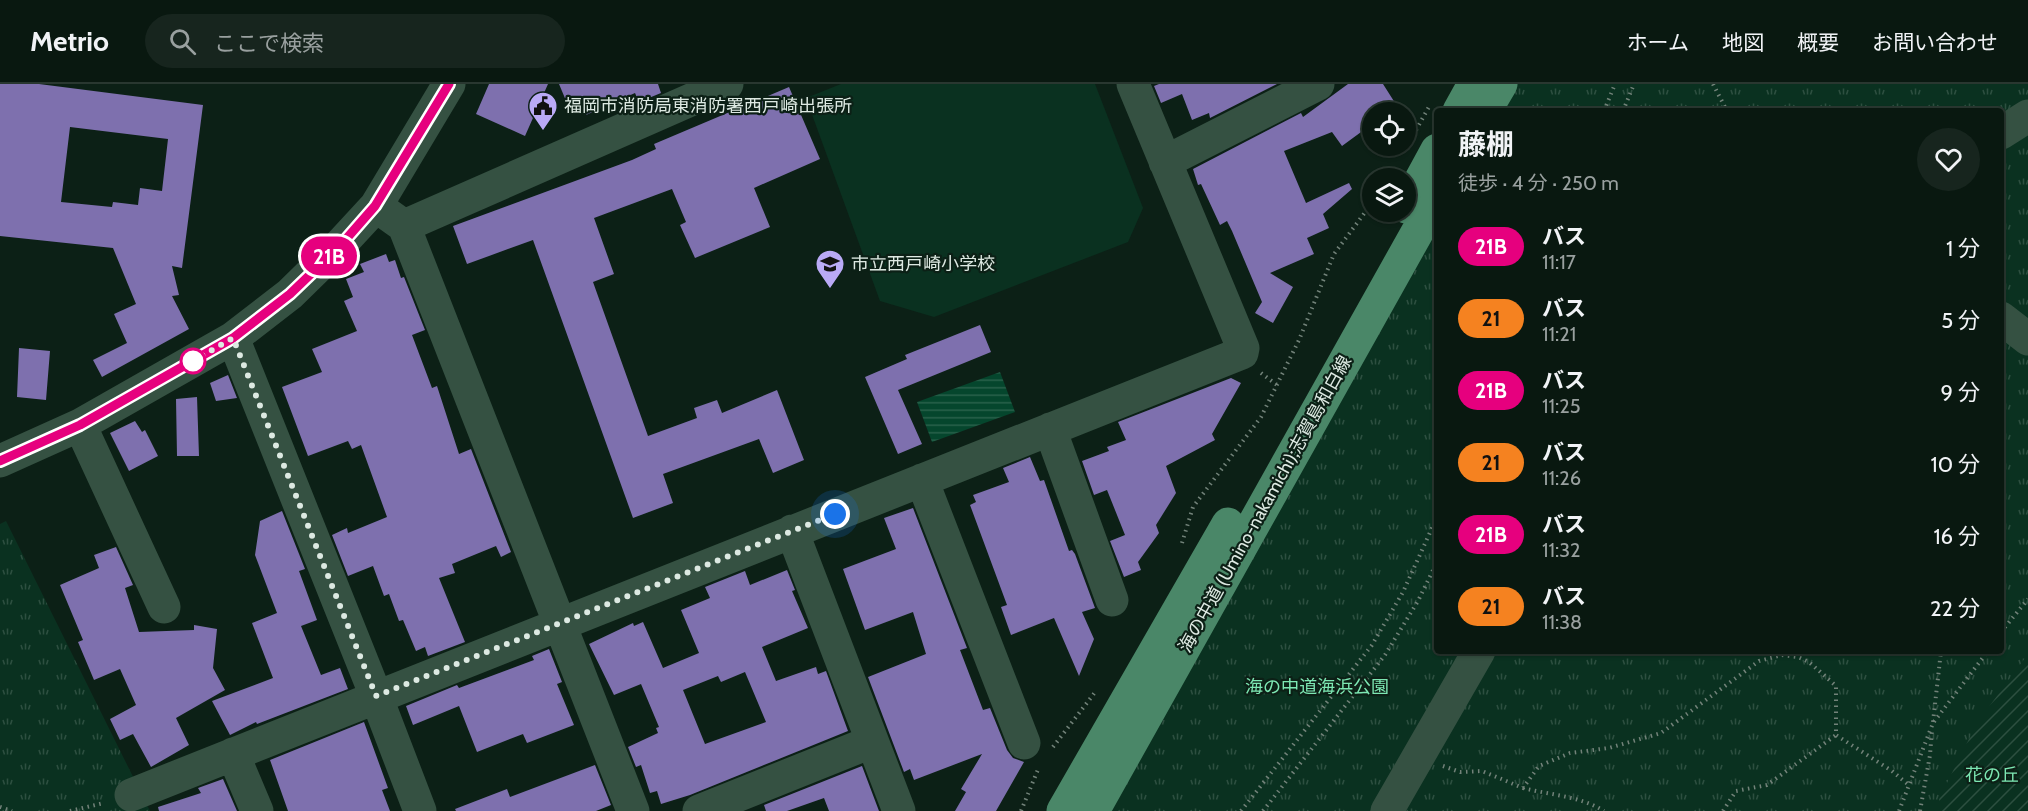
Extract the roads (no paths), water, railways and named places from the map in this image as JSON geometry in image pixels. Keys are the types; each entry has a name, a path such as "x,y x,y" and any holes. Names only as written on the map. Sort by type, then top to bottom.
{"main road":[{"path":"1461,108 1474,84"},
{"path":"1487,108 1500,84"},
{"path":"1416,189 1434,156"},
{"name":"海の中道 (Umino-nakamichi);志賀島和白線","path":"1092,811 1434,202"},
{"name":"海の中道 (Umino-nakamichi);志賀島和白線","path":"1063,811 1397,222"}],"street":[{"path":"0,461 80,425 233,338 290,294 340,246 375,206 448,84"},
{"path":"404,226 727,84"},
{"path":"131,795 1242,353 1243,348 1133,84"},
{"path":"1165,162 1318,84"},
{"path":"2004,131 2028,116"},
{"path":"375,206 404,226 633,811"},
{"path":"2004,320 2028,339"},
{"path":"233,338 420,811"},
{"path":"80,425 164,607"},
{"path":"1050,429 1112,600"},
{"path":"922,480 1038,751"},
{"path":"792,531 871,742 900,811"},
{"path":"1387,811 1477,654"},
{"path":"699,811 746,802 871,742"},
{"path":"233,754 256,811"}],"place":[{"name":"福岡市消防局東消防署西戸崎出張所","path":"543,132"},
{"name":"市立西戸崎小学校","path":"830,290"}],"park label":[{"name":"海の中道海浜公園","path":"1317,687"},
{"name":"花の丘","path":"1992,775"}]}
